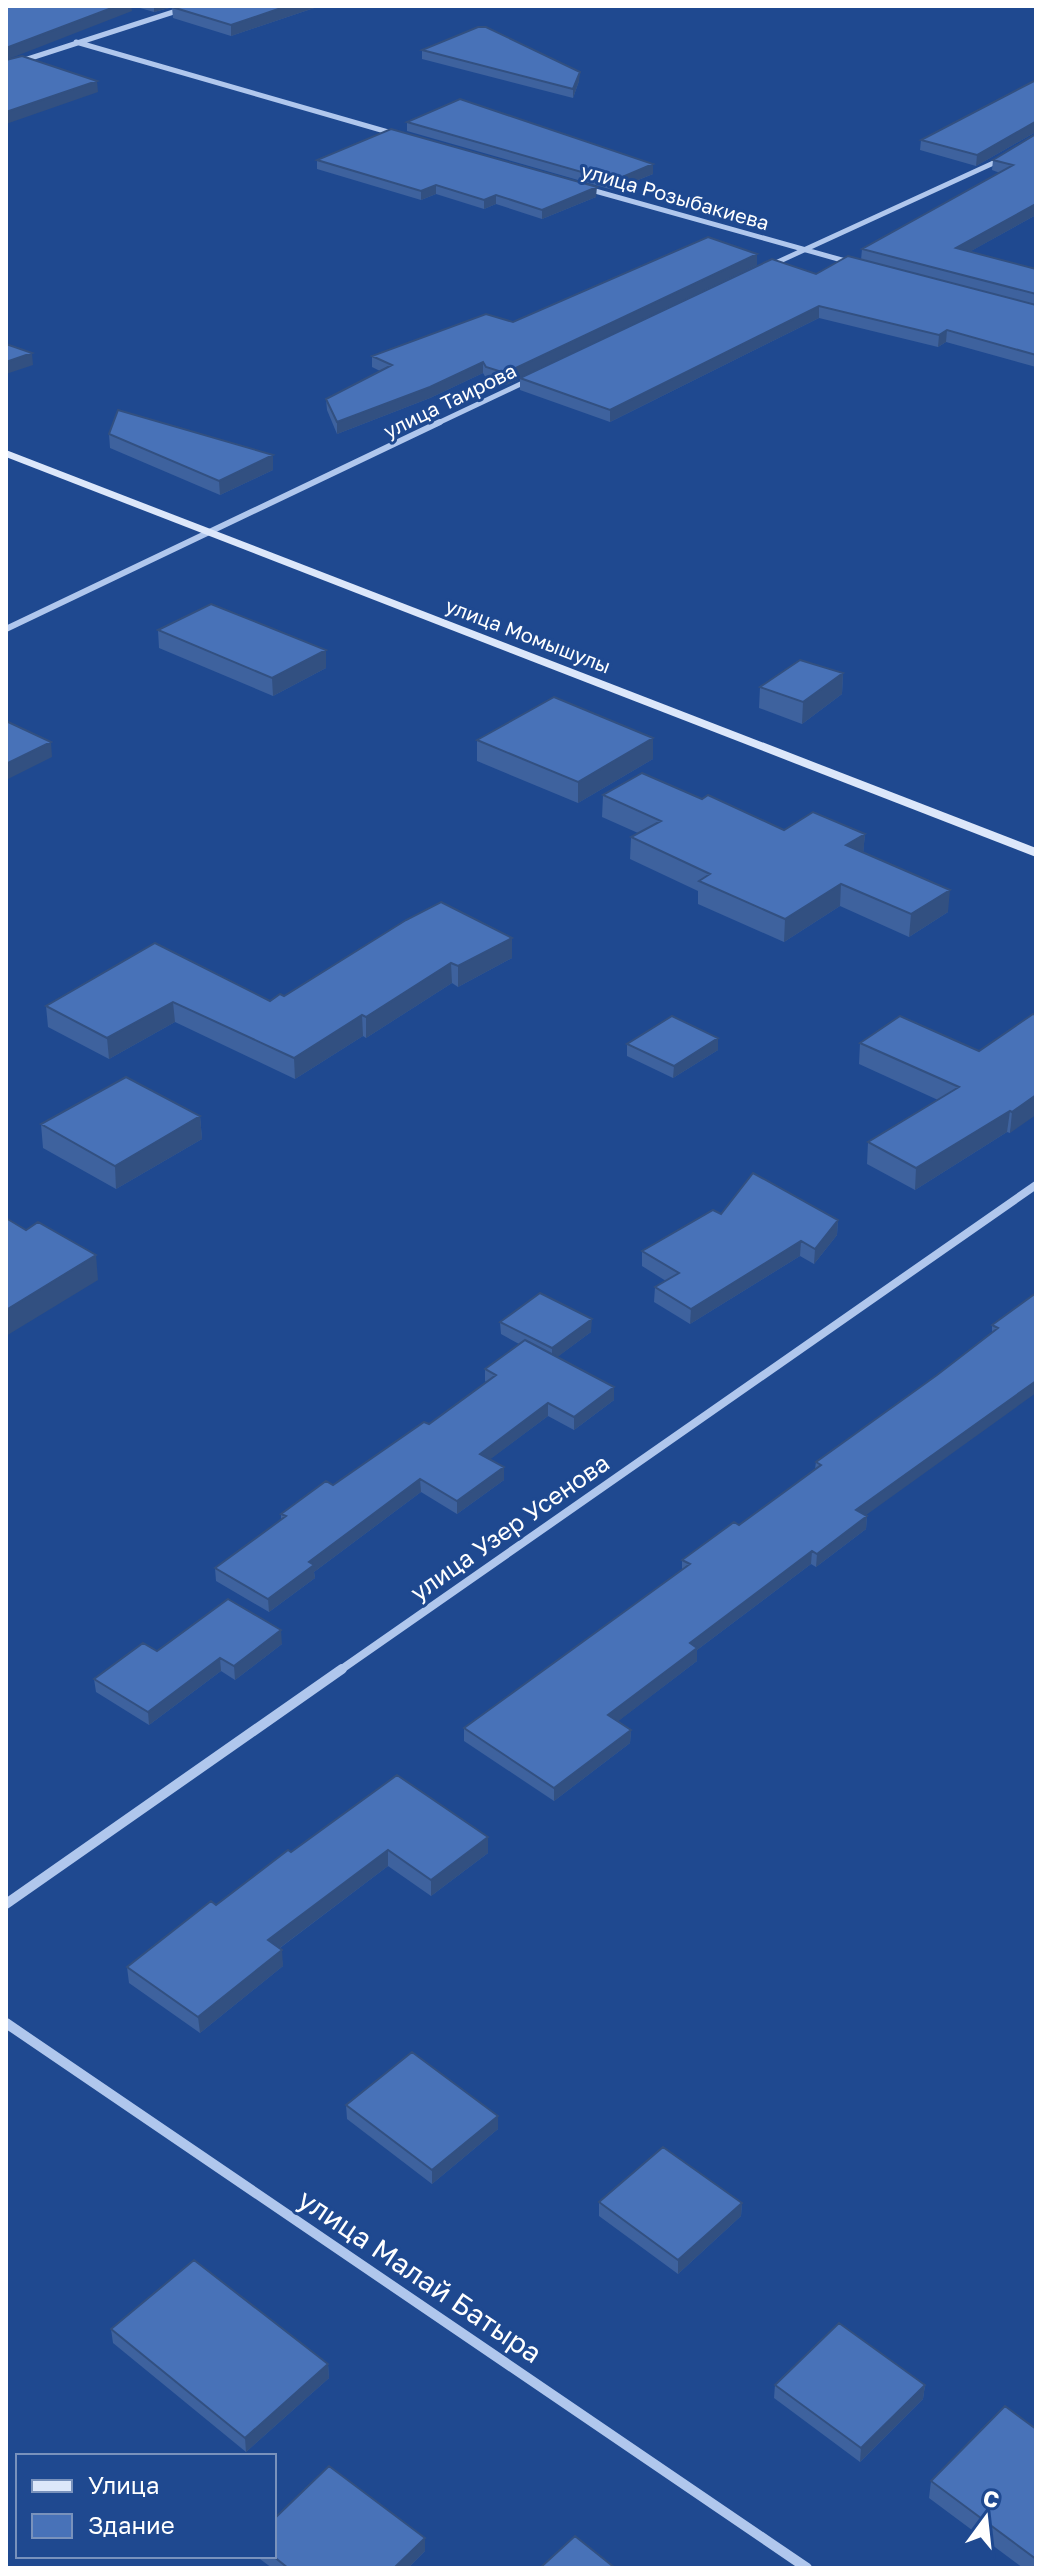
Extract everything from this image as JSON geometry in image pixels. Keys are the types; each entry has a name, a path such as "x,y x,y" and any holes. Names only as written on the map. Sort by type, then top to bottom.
{"street":[{"path":"6,66 192,6"},
{"path":"76,42 405,137"},
{"path":"760,271 1011,154"},
{"name":"улица Розыбакиева","path":"573,185 860,266"},
{"name":"улица Таирова","path":"6,629 533,379"},
{"name":"улица Момышулы","path":"6,453 1036,853"},
{"name":"улица Узер Усенова","path":"6,1904 1036,1185"},
{"name":"улица Малай Батыра","path":"6,2023 807,2568"}],"building":[{"path":"6,6 117,6 6,48"},
{"path":"287,6 231,25 172,7"},
{"path":"478,27 486,27 580,72 573,89 422,50"},
{"path":"22,56 97,81 6,112 6,60"},
{"path":"1036,80 1036,123 977,155 921,140"},
{"path":"460,99 653,164 613,181 407,122"},
{"path":"391,129 597,187 542,210 496,195 484,200 436,185 421,191 317,160"},
{"path":"1036,134 1036,204 956,248 1036,269 1036,294 862,249 1013,165 993,160"},
{"path":"708,237 757,254 505,373 486,367 483,362 430,387 337,422 326,399 392,365 372,356 486,314 513,322"},
{"path":"848,256 1036,305 1036,355 947,330 939,335 819,306 610,410 520,378 772,259 816,274"},
{"path":"6,344 32,353 6,362"},
{"path":"118,410 273,455 219,481 109,434"},
{"path":"211,604 326,650 272,678 158,630"},
{"path":"800,660 843,673 803,702 760,687"},
{"path":"554,697 653,738 578,782 477,740"},
{"path":"6,721 51,742 6,764"},
{"path":"642,773 702,799 708,795 784,830 813,812 865,834 846,845 950,890 911,914 841,884 785,919 699,881 710,874 631,837 661,821 603,795"},
{"path":"441,902 512,938 458,966 451,963 294,1058 173,1002 107,1038 46,1006 155,943 270,1001 280,994 284,996 406,920"},
{"path":"1033,1014 1036,1015 1036,1095 916,1168 868,1142 959,1087 860,1043 900,1016 979,1051"},
{"path":"672,1016 718,1038 674,1066 627,1044"},
{"path":"126,1077 200,1116 115,1166 41,1124"},
{"path":"753,1173 838,1220 815,1249 801,1241 691,1309 655,1287 679,1273 642,1251 713,1210 721,1214"},
{"path":"6,1218 26,1230 38,1222 96,1255 6,1310"},
{"path":"540,1293 592,1319 552,1348 500,1322"},
{"path":"1036,1293 1036,1381 856,1510 867,1516 817,1554 812,1551 690,1643 697,1648 608,1715 631,1730 554,1788 464,1728 690,1564 682,1560 734,1522 739,1525 821,1465 816,1462 937,1375 998,1328 992,1325"},
{"path":"525,1340 614,1387 574,1417 548,1403 480,1454 504,1467 457,1501 420,1479 309,1562 314,1565 268,1599 215,1568 286,1516 281,1514 326,1481 333,1485 424,1422 429,1424 496,1375 485,1369"},
{"path":"228,1599 281,1630 234,1666 220,1658 148,1712 94,1679 143,1643 157,1651"},
{"path":"397,1775 488,1837 431,1880 388,1850 268,1940 282,1950 198,2017 127,1967 211,1901 216,1905 288,1850 291,1852"},
{"path":"412,2052 498,2116 432,2170 346,2105"},
{"path":"663,2147 742,2203 678,2260 599,2202"},
{"path":"194,2260 328,2364 245,2438 111,2329"},
{"path":"839,2323 925,2385 861,2448 775,2385"},
{"path":"1005,2406 1036,2429 1036,2559 931,2481"},
{"path":"329,2466 425,2538 394,2568 288,2568 276,2558 276,2517"},
{"path":"575,2536 615,2568 540,2568"}]}
